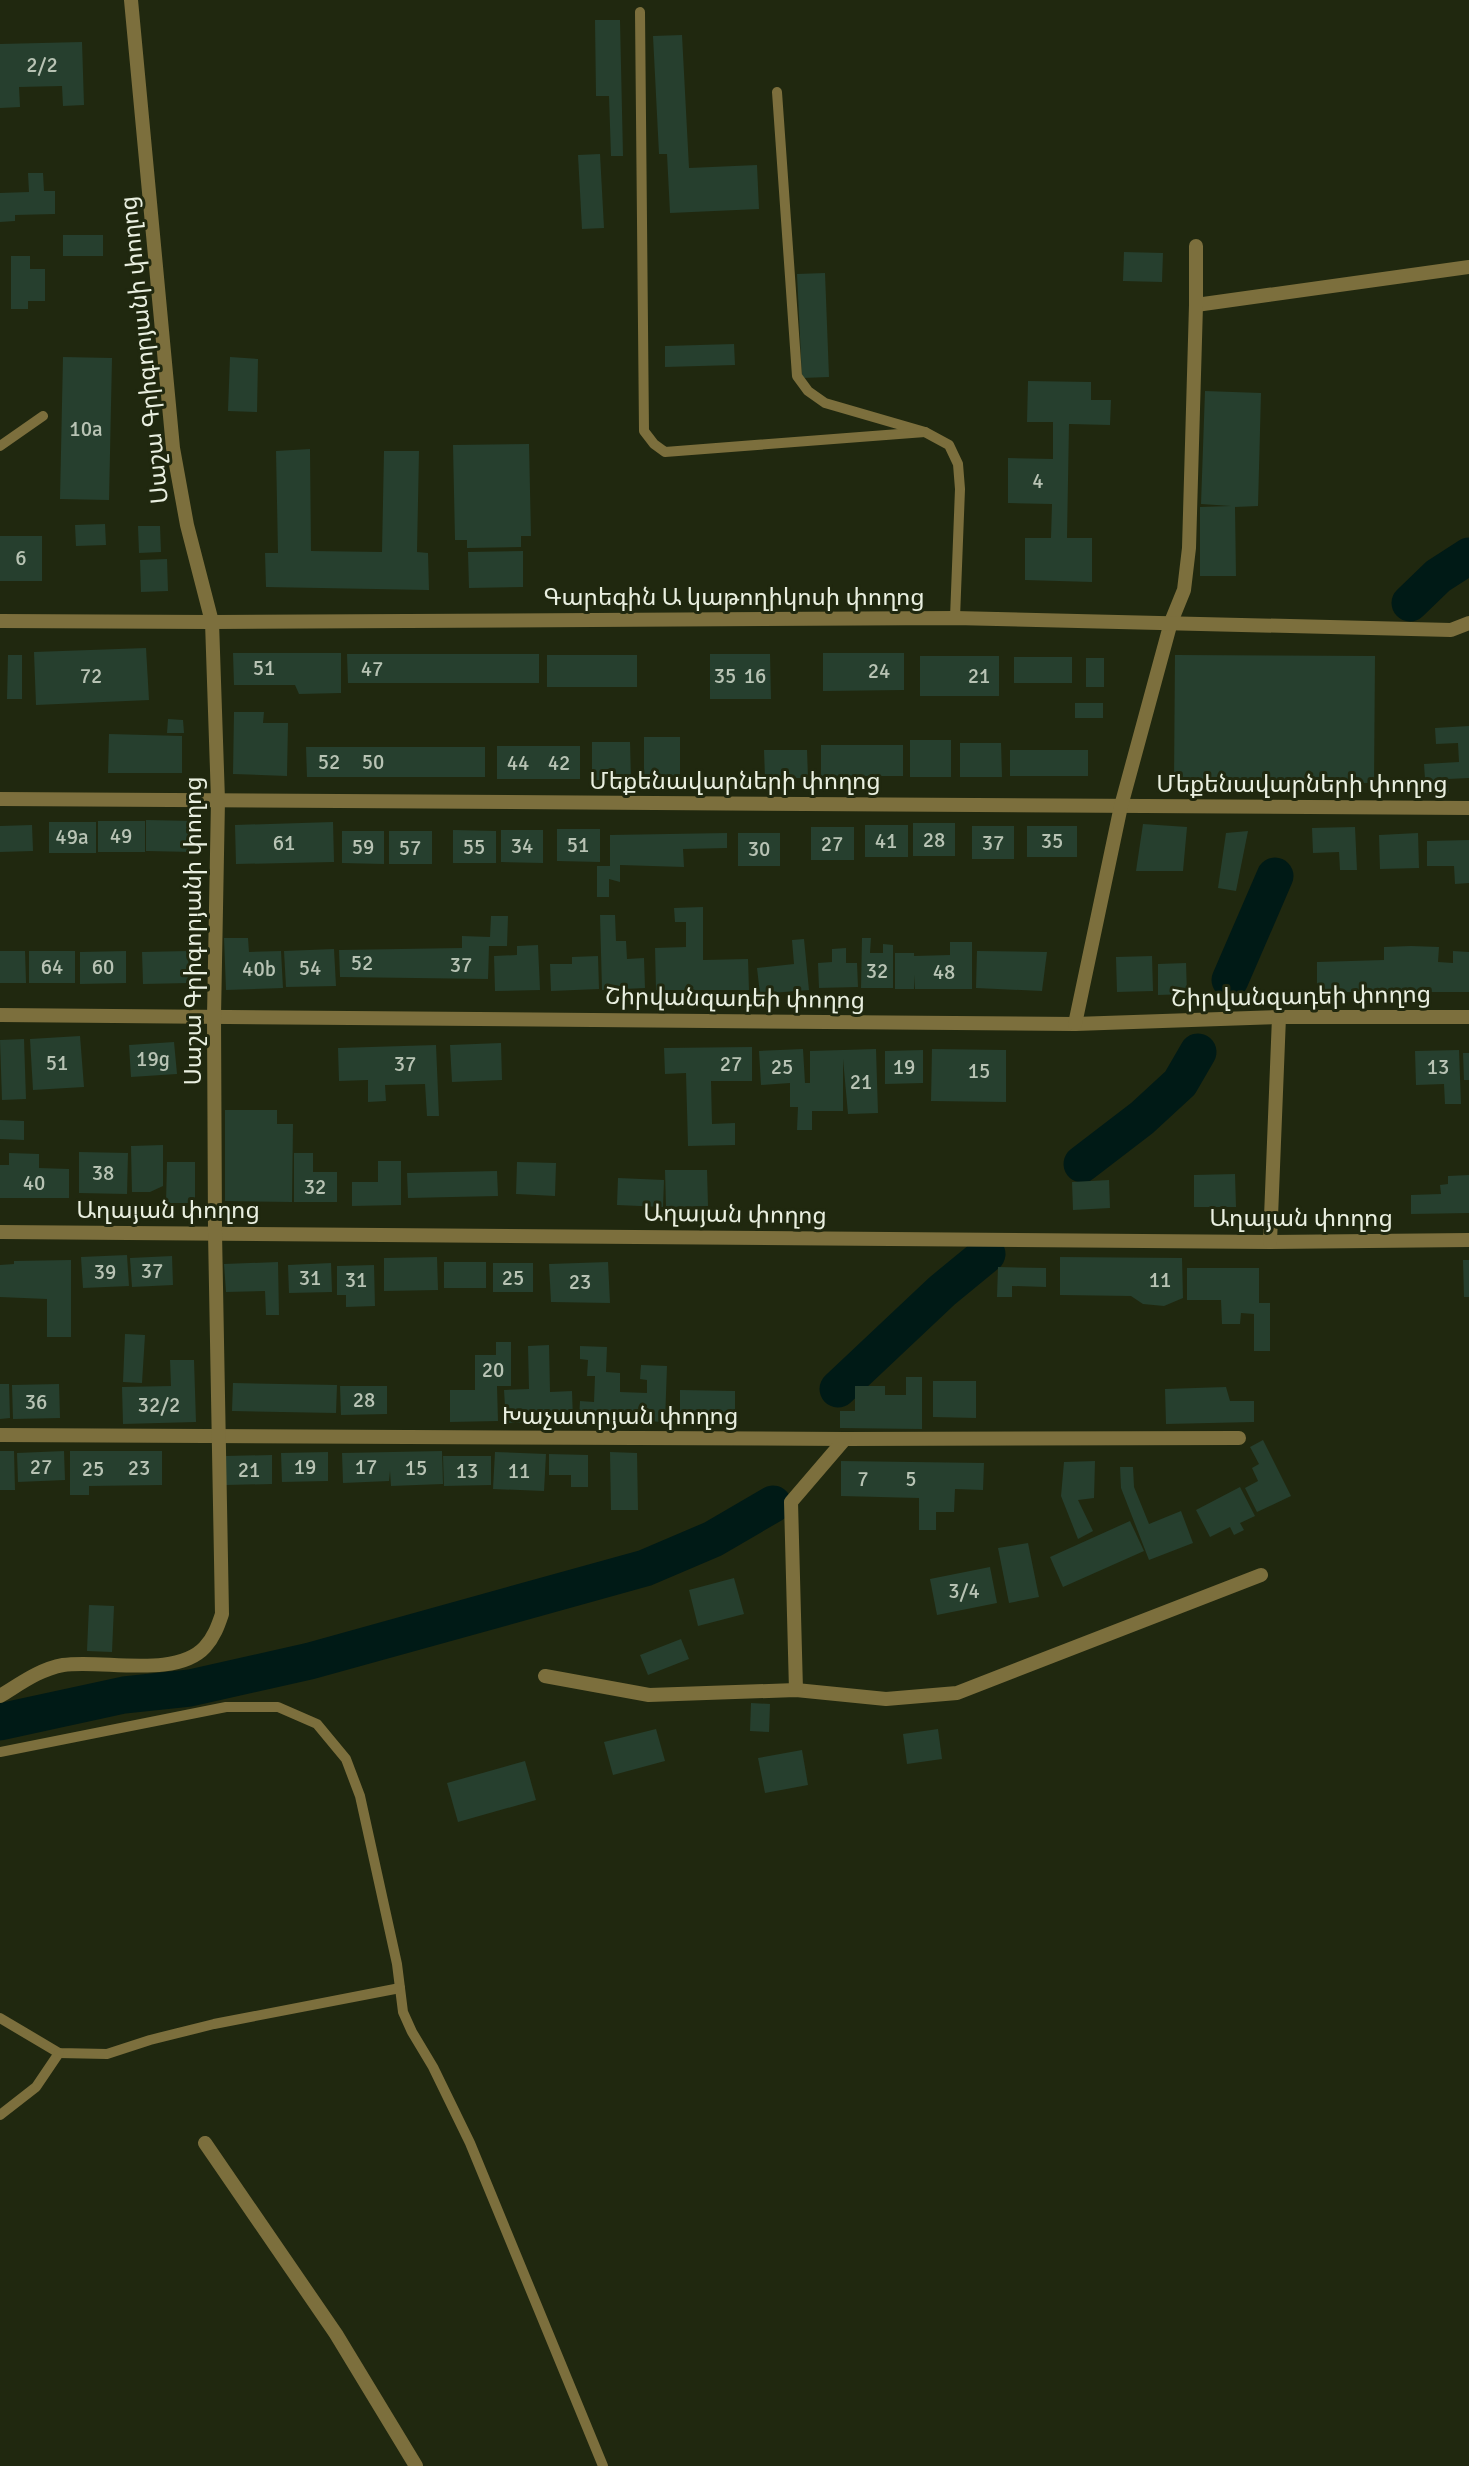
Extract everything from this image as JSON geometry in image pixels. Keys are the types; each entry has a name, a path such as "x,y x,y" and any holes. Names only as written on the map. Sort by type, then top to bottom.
{"street":[{"name":"Սաշա Գրիգորյանի փողոց","path":"0,1696 38,1673 63,1665 166,1664 185,1661 203,1649 215,1633 222,1614 215,1232 214,1016 218,800 212,622 187,525 173,449 131,0"},
{"path":"1075,1024 1121,806 1171,622 1184,590 1189,548 1196,246"},
{"path":"1196,305 1469,267"},
{"name":"Գարեգին Ա կաթողիկոսի փողոց","path":"0,621 955,618 1469,630"},
{"path":"1451,630 1469,623"},
{"name":"Մեքենավարների փողոց","path":"0,799 1469,808"},
{"name":"Շիրվանզադեի փողոց","path":"0,1016 1075,1024 1279,1017 1469,1017"},
{"path":"1270,1242 1279,1017"},
{"name":"Աղայան փողոց","path":"0,1232 1270,1242 1469,1240"},
{"name":"Խաչատրյան փողոց","path":"0,1436 1239,1438"},
{"path":"796,1690 791,1502 845,1439"},
{"path":"545,1676 649,1695 796,1690 886,1699 957,1693 1261,1575"},
{"path":"205,2143 336,2334 416,2466"}],"lane":[{"path":"640,12 644,431 654,444 666,452 925,432"},
{"path":"777,92 797,376 808,391 825,403 925,432 949,445 958,464 960,489 955,618"},
{"path":"0,446 43,416"},
{"path":"0,1752 226,1707 278,1707 317,1724 346,1759 360,1796 397,1964 403,2012 470,2143 603,2466"},
{"path":"0,2018 59,2053 107,2054 214,2024 400,1988"},
{"path":"0,2115 36,2087 59,2053"}],"building":[{"path":"595,20 620,20 623,156 611,156 609,96 596,96"},
{"path":"682,35 689,168 757,165 759,209 670,213 667,154 659,154 653,36"},
{"path":"82,42 84,105 63,106 62,86 19,87 20,107 0,108 0,44"},
{"path":"600,154 604,228 582,229 578,155"},
{"path":"28,173 43,173 44,191 55,191 55,214 15,215 15,221 0,222 0,193 29,192"},
{"path":"63,235 103,235 103,256 63,256"},
{"path":"1124,252 1163,253 1162,282 1123,281"},
{"path":"11,256 30,256 30,269 45,269 45,301 28,301 28,309 11,309"},
{"path":"825,273 829,377 802,378 797,274"},
{"path":"734,344 735,365 665,367 665,346"},
{"path":"63,357 112,358 109,500 60,499"},
{"path":"230,357 258,359 257,412 228,411"},
{"path":"1028,381 1091,382 1091,400 1111,400 1110,425 1069,424 1067,538 1092,538 1092,582 1025,580 1025,538 1051,538 1052,504 1008,503 1008,458 1053,459 1053,422 1027,422"},
{"path":"1205,391 1261,393 1258,506 1235,507 1236,576 1200,576 1200,507 1231,506 1201,504"},
{"path":"529,444 531,536 521,536 521,547 467,548 467,540 455,540 453,445"},
{"path":"310,449 311,551 382,552 384,451 419,451 417,552 428,553 429,590 266,587 265,553 278,553 276,451"},
{"path":"105,524 106,545 76,546 75,525"},
{"path":"138,526 160,526 161,552 139,553"},
{"path":"0,536 42,536 42,581 0,581"},
{"path":"523,551 523,587 469,588 468,552"},
{"path":"167,559 168,591 141,592 140,560"},
{"path":"146,648 149,700 36,705 34,652"},
{"path":"233,653 341,653 341,693 299,694 295,685 234,685"},
{"path":"823,653 904,653 904,690 823,691"},
{"path":"347,654 539,654 539,683 348,683"},
{"path":"710,654 770,654 771,699 710,699"},
{"path":"8,655 22,655 22,699 7,699"},
{"path":"547,655 637,655 637,687 547,687"},
{"path":"1175,655 1375,656 1374,783 1174,782"},
{"path":"920,656 999,656 999,696 920,696"},
{"path":"1014,657 1072,657 1072,683 1014,683"},
{"path":"1086,658 1104,658 1104,687 1086,687"},
{"path":"1075,703 1103,703 1103,718 1075,718"},
{"path":"234,712 264,712 263,723 288,723 287,776 233,774"},
{"path":"168,719 183,720 184,733 167,733"},
{"path":"1469,726 1469,778 1448,779 1449,793 1426,794 1424,764 1459,762 1458,743 1436,744 1435,728"},
{"path":"109,734 182,736 182,773 108,773"},
{"path":"644,737 680,737 680,778 644,778"},
{"path":"910,740 951,740 951,777 910,777"},
{"path":"592,742 630,742 631,780 592,780"},
{"path":"960,743 1001,743 1002,777 960,777"},
{"path":"821,745 903,745 903,776 821,776"},
{"path":"497,746 580,746 580,779 497,779"},
{"path":"306,747 485,747 485,777 307,777"},
{"path":"764,750 807,750 808,778 765,778"},
{"path":"1010,750 1088,750 1088,776 1010,776"},
{"path":"146,820 193,821 193,852 146,851"},
{"path":"98,821 145,821 145,852 98,852"},
{"path":"49,822 96,822 96,853 49,853"},
{"path":"333,822 334,862 236,864 235,825"},
{"path":"913,823 955,823 955,856 913,856"},
{"path":"1143,824 1187,827 1183,871 1136,871"},
{"path":"32,825 33,851 0,852 0,826"},
{"path":"865,825 908,825 908,857 865,857"},
{"path":"972,826 1014,826 1014,859 972,859"},
{"path":"1027,826 1077,826 1077,857 1027,857"},
{"path":"811,827 854,827 854,860 811,860"},
{"path":"1355,827 1357,870 1340,870 1339,852 1313,853 1312,828"},
{"path":"557,829 600,829 600,862 557,861"},
{"path":"453,830 496,831 496,863 453,863"},
{"path":"501,830 543,830 543,863 501,862"},
{"path":"342,831 384,831 384,864 342,863"},
{"path":"389,831 432,831 432,864 389,864"},
{"path":"1248,831 1236,891 1218,888 1226,833"},
{"path":"727,833 727,848 683,849 684,867 620,865 620,882 609,879 609,897 597,897 597,866 610,866 610,835"},
{"path":"738,833 780,833 780,866 738,866"},
{"path":"1418,833 1419,868 1380,869 1379,835"},
{"path":"1469,840 1469,883 1455,884 1454,866 1427,866 1427,841"},
{"path":"703,907 703,960 748,959 749,990 656,990 655,948 686,947 686,922 675,922 674,908"},
{"path":"600,915 615,915 616,941 626,941 627,959 644,958 645,988 602,990"},
{"path":"491,916 508,916 507,946 489,946 488,979 340,977 339,950 462,948 462,936 490,937"},
{"path":"224,938 248,938 249,952 281,951 283,988 226,990"},
{"path":"862,938 871,938 870,953 883,953 883,944 893,945 893,988 861,988"},
{"path":"804,939 809,990 760,994 757,968 794,964 792,940"},
{"path":"950,942 972,942 972,989 915,989 915,975 914,989 895,989 895,953 914,953 914,956 950,955"},
{"path":"538,945 540,990 495,991 494,956 517,955 517,946"},
{"path":"1384,947 1439,947 1438,962 1453,963 1453,951 1469,952 1469,992 1317,992 1317,962 1384,960"},
{"path":"846,948 846,963 857,963 858,987 819,988 818,963 832,962 832,949"},
{"path":"334,949 336,986 286,987 284,951"},
{"path":"0,951 25,951 26,983 0,983"},
{"path":"29,951 75,951 75,983 29,983"},
{"path":"126,951 126,983 80,984 80,952"},
{"path":"188,951 189,983 143,984 142,952"},
{"path":"977,951 1047,952 1042,991 976,988"},
{"path":"598,956 599,989 551,991 550,964 572,964 572,957"},
{"path":"1152,956 1153,991 1117,992 1116,957"},
{"path":"1186,963 1187,994 1158,995 1158,964"},
{"path":"80,1036 84,1087 33,1090 30,1039"},
{"path":"24,1039 26,1099 2,1100 0,1040"},
{"path":"174,1042 177,1074 131,1077 129,1045"},
{"path":"501,1043 502,1080 452,1082 450,1045"},
{"path":"436,1045 439,1116 427,1116 425,1084 385,1085 386,1101 368,1102 368,1080 339,1081 338,1048"},
{"path":"752,1047 752,1081 711,1081 712,1124 735,1123 735,1145 688,1146 686,1073 665,1074 664,1048"},
{"path":"803,1049 805,1083 810,1083 810,1051 876,1049 878,1113 848,1114 843,1059 843,1111 812,1111 812,1130 797,1130 798,1107 790,1107 790,1083 761,1085 759,1051"},
{"path":"932,1049 1006,1050 1006,1102 931,1101"},
{"path":"923,1050 923,1083 885,1084 885,1051"},
{"path":"1459,1050 1461,1104 1445,1104 1444,1084 1416,1085 1415,1051"},
{"path":"1463,1053 1469,1053 1469,1080 1464,1080"},
{"path":"225,1110 277,1110 277,1124 293,1124 292,1202 225,1201"},
{"path":"0,1120 24,1121 24,1140 0,1139"},
{"path":"163,1145 163,1186 150,1192 132,1192 131,1146"},
{"path":"79,1152 128,1153 127,1194 79,1193"},
{"path":"9,1153 39,1154 39,1168 69,1169 69,1198 0,1198 0,1165 9,1165"},
{"path":"294,1153 313,1153 313,1172 337,1172 337,1202 294,1202"},
{"path":"378,1161 401,1161 401,1205 352,1206 352,1182 378,1182"},
{"path":"167,1162 195,1162 195,1203 166,1203"},
{"path":"517,1162 556,1163 555,1196 516,1194"},
{"path":"665,1170 707,1170 708,1206 666,1207"},
{"path":"497,1171 498,1196 408,1198 407,1173"},
{"path":"1235,1174 1236,1207 1194,1207 1194,1175"},
{"path":"1469,1175 1469,1213 1411,1214 1411,1195 1441,1194 1440,1185 1448,1184 1448,1176"},
{"path":"618,1178 664,1180 663,1207 617,1205"},
{"path":"1109,1180 1110,1208 1073,1210 1072,1182"},
{"path":"127,1255 129,1286 83,1288 81,1257"},
{"path":"172,1256 173,1285 132,1287 130,1258"},
{"path":"437,1257 438,1290 384,1291 384,1258"},
{"path":"1060,1257 1182,1258 1183,1298 1164,1306 1143,1304 1131,1296 1060,1295"},
{"path":"71,1260 71,1337 47,1337 47,1299 0,1297 0,1265 14,1264 14,1261"},
{"path":"1463,1260 1469,1260 1469,1297 1464,1297"},
{"path":"278,1262 279,1315 266,1315 265,1291 226,1292 224,1264"},
{"path":"444,1262 486,1262 486,1288 444,1288"},
{"path":"608,1262 610,1303 551,1302 549,1264"},
{"path":"331,1263 332,1292 289,1293 288,1265"},
{"path":"493,1263 533,1263 533,1292 493,1292"},
{"path":"374,1265 375,1306 346,1307 346,1295 337,1295 337,1266"},
{"path":"998,1267 1046,1268 1046,1287 1012,1286 1012,1297 997,1297"},
{"path":"1187,1268 1259,1268 1259,1303 1270,1303 1270,1351 1254,1351 1254,1314 1241,1313 1240,1324 1222,1324 1221,1300 1187,1300"},
{"path":"125,1334 145,1335 142,1383 123,1382"},
{"path":"496,1342 511,1342 511,1386 497,1386 498,1421 450,1422 450,1390 475,1390 475,1355 496,1355"},
{"path":"549,1345 550,1392 572,1391 573,1420 506,1423 504,1390 529,1389 528,1346"},
{"path":"580,1346 607,1347 606,1372 620,1373 620,1392 647,1393 647,1380 640,1379 641,1365 667,1366 665,1422 579,1418 580,1401 594,1402 595,1376 587,1376 588,1360 580,1359"},
{"path":"170,1360 194,1360 196,1422 123,1424 122,1387 171,1386"},
{"path":"906,1377 922,1377 922,1429 840,1428 840,1411 855,1411 855,1386 885,1386 885,1395 906,1395"},
{"path":"933,1381 976,1381 976,1418 933,1417"},
{"path":"233,1383 337,1385 336,1413 232,1411"},
{"path":"0,1384 9,1384 10,1418 0,1419"},
{"path":"59,1384 60,1418 13,1419 12,1385"},
{"path":"340,1386 387,1386 387,1414 341,1415"},
{"path":"1226,1387 1230,1401 1254,1401 1254,1422 1166,1424 1165,1389"},
{"path":"680,1390 735,1391 735,1416 680,1415"},
{"path":"1263,1440 1291,1496 1257,1512 1245,1488 1258,1481 1252,1468 1259,1464 1250,1447"},
{"path":"0,1451 14,1451 15,1490 0,1490"},
{"path":"64,1451 65,1480 18,1482 17,1453"},
{"path":"70,1451 162,1451 162,1485 89,1486 89,1495 70,1495"},
{"path":"442,1451 443,1484 391,1486 390,1471 389,1481 343,1483 342,1453"},
{"path":"328,1452 328,1481 282,1482 281,1453"},
{"path":"495,1452 546,1454 544,1491 493,1489"},
{"path":"610,1452 637,1453 638,1510 611,1510"},
{"path":"549,1454 588,1455 588,1487 571,1487 571,1475 549,1475"},
{"path":"272,1455 272,1484 226,1485 225,1456"},
{"path":"443,1456 491,1456 491,1485 444,1486"},
{"path":"841,1461 984,1463 983,1490 955,1489 954,1512 936,1512 936,1530 919,1530 919,1498 841,1496"},
{"path":"1095,1461 1094,1498 1078,1500 1093,1531 1078,1539 1061,1496 1064,1462"},
{"path":"1120,1467 1133,1467 1134,1487 1149,1524 1181,1511 1193,1543 1149,1560 1121,1488"},
{"path":"1240,1487 1255,1516 1240,1523 1244,1530 1234,1535 1230,1527 1210,1537 1196,1510"},
{"path":"1130,1521 1144,1551 1063,1587 1050,1557"},
{"path":"1028,1543 1039,1597 1009,1603 998,1548"},
{"path":"990,1567 997,1603 937,1615 930,1579"},
{"path":"734,1578 744,1614 698,1626 689,1590"},
{"path":"89,1605 114,1606 112,1652 87,1651"},
{"path":"681,1639 689,1659 648,1675 640,1655"},
{"path":"751,1703 770,1704 769,1732 750,1731"},
{"path":"656,1729 665,1761 613,1775 604,1742"},
{"path":"938,1729 942,1759 907,1764 903,1734"},
{"path":"802,1750 808,1785 765,1793 758,1758"},
{"path":"525,1761 536,1800 458,1822 447,1783"}],"waterway":[{"path":"1410,603 1438,576 1469,556"},
{"path":"1230,980 1275,876"},
{"path":"1082,1164 1142,1118 1180,1083 1198,1052"},
{"path":"838,1389 942,1291 987,1254"},
{"path":"0,1722 124,1695 190,1688 310,1661 645,1568 713,1539 773,1504"}]}
